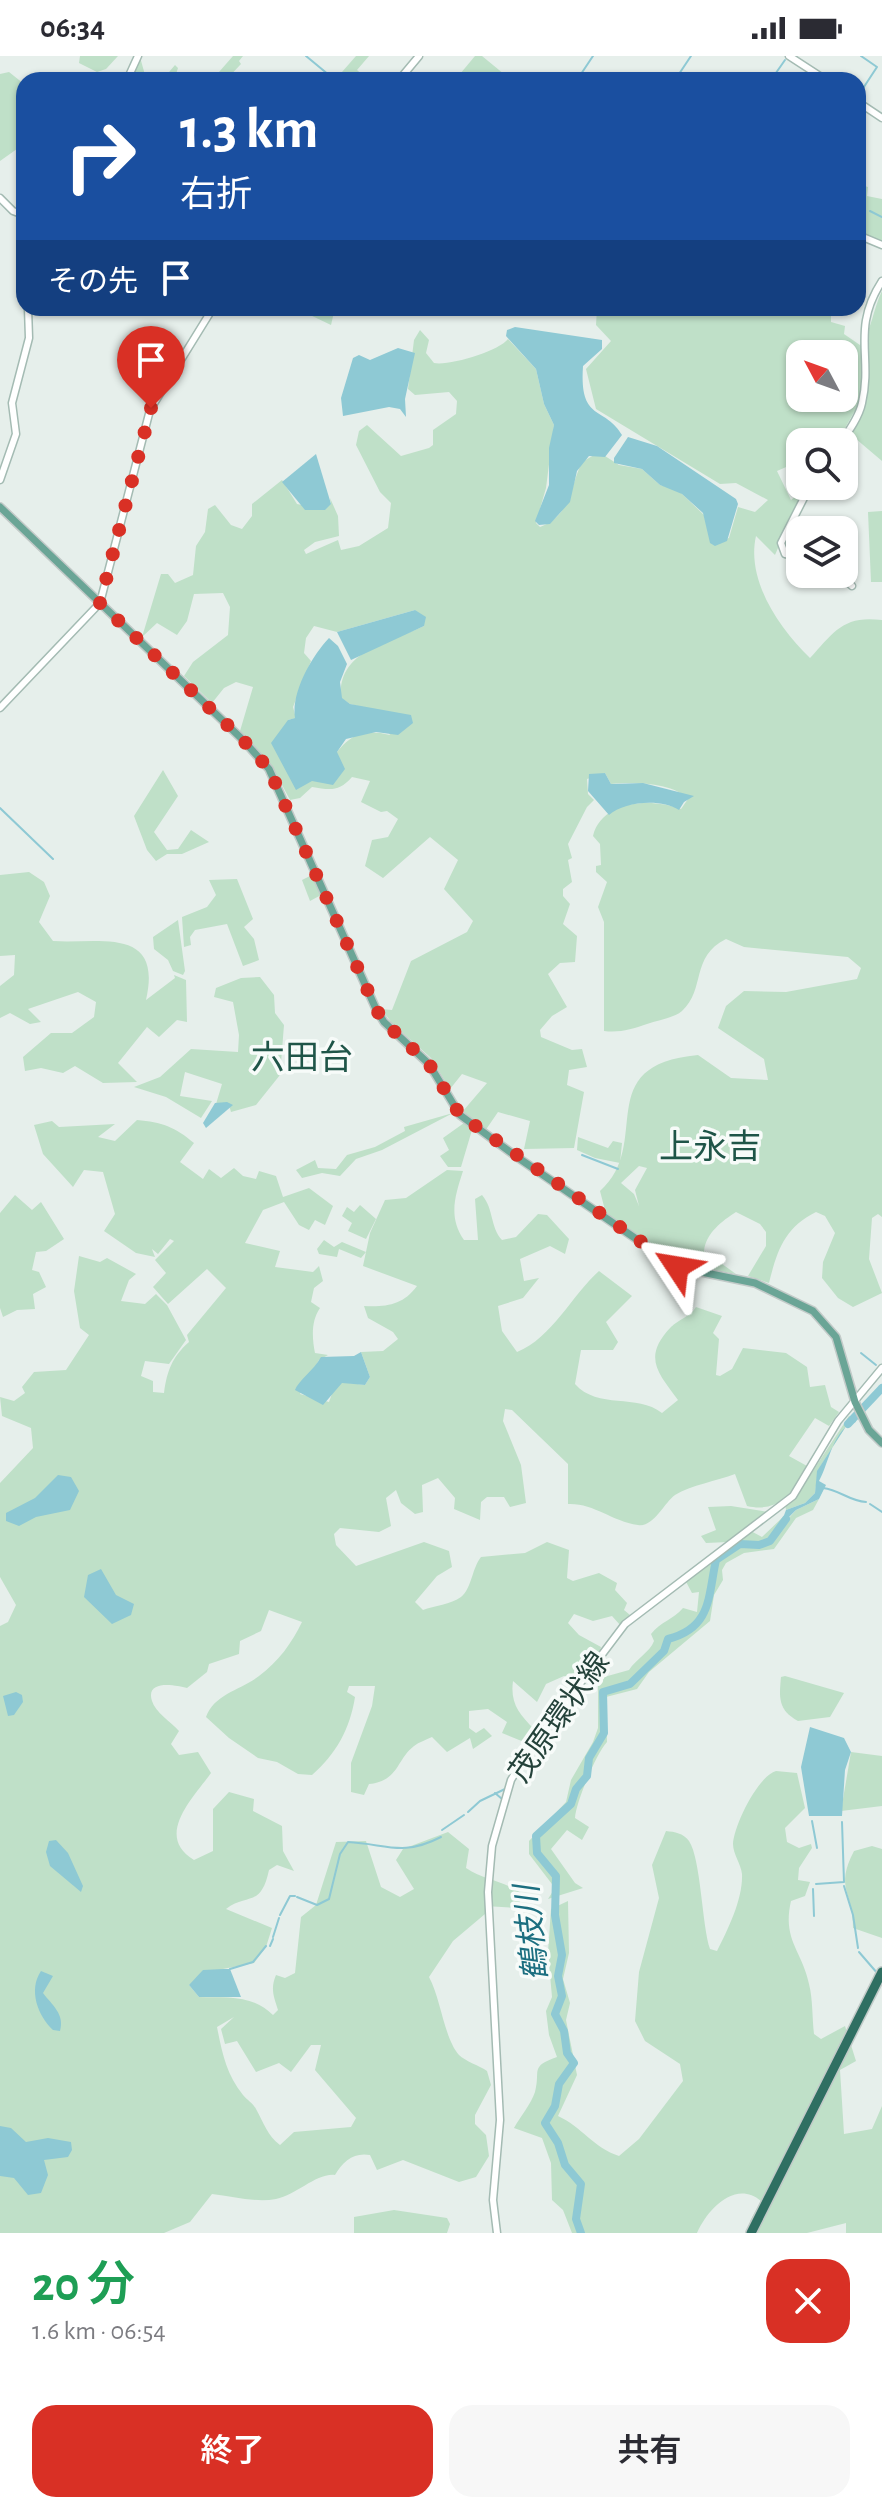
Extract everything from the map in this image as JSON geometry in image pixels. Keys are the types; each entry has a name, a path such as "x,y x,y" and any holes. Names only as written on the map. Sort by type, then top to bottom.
{"highway":[{"path":"751,2233 882,1972"}],"main road":[{"path":"0,507 243,740 269,769 376,1009 384,1022 429,1064 460,1115 677,1267 755,1283 813,1311 836,1337 856,1404 863,1419 882,1443"}],"street":[{"path":"406,72 419,56"},
{"path":"789,56 814,72"},
{"path":"0,198 16,212"},
{"path":"866,315 872,296 882,281"},
{"path":"0,480 16,434 12,403 29,338 28,316"},
{"path":"0,708 100,603 150,410 208,316"},
{"path":"849,428 862,403 866,316"},
{"path":"786,533 781,543 786,554"},
{"name":"茂原環状線","path":"497,2233 493,2200 500,2120 488,1892 492,1846 511,1780 526,1755 625,1624 793,1496 838,1421 856,1404 882,1368"}],"green space":[{"path":"80,56 118,56 106,69 97,72 79,63"},
{"path":"233,56 243,56 234,72 219,72"},
{"path":"356,56 369,56 357,70 359,72 342,72"},
{"path":"475,56 482,56 501,72 462,72"},
{"path":"140,57 144,72 132,72"},
{"path":"9,72 16,78 16,150 0,161 0,74"},
{"path":"866,186 867,196 882,199 882,243 866,236"},
{"path":"882,291 882,461 858,441 858,428 852,428 866,404 861,400 858,405 858,344 860,345"},
{"path":"312,316 333,316 331,325"},
{"path":"597,316 831,316 831,322 845,326 844,334 853,340 786,340 786,412 854,412 845,428 786,428 786,467 777,471 786,490 786,500 799,500 792,516 786,516 786,530 775,555 756,536 754,553 756,569 768,602 787,632 810,658 840,627 858,620 882,620 882,1217 878,1214 872,1218 869,1259 882,1293 853,1307 838,1298 822,1278 823,1262 835,1233 825,1216 816,1212 789,1233 775,1261 769,1283 748,1276 766,1246 766,1232 760,1224 736,1212 711,1233 704,1251 736,1274 682,1264 606,1214 600,1191 615,1172 623,1151 633,1090 644,1074 665,1062 698,1055 731,1078 768,1080 764,1059 718,1028 726,1006 744,991 786,992 857,979 861,968 848,957 744,947 726,939 707,955 694,993 682,1011 631,1029 604,1031 604,922 598,907 607,882 596,872 596,866 601,865 600,844 593,836 606,815 617,809 642,803 681,809 688,799 662,786 611,784 605,773 587,779 588,794 594,800 587,807 568,844 572,858 568,860 572,882 563,889 563,896 570,904 563,924 577,936 575,962 560,963 548,974 567,1007 552,1016 540,1030 541,1037 572,1050 582,1049 587,1067 569,1070 567,1085 584,1092 574,1148 524,1149 530,1121 498,1112 485,1131 463,1111 487,1083 462,1074 450,1089 431,1058 381,1009 392,1010 411,961 467,932 473,921 444,889 458,860 430,837 383,878 365,866 372,840 388,837 398,819 387,811 381,812 361,802 370,781 352,777 338,788 312,787 300,798 290,800 272,766 240,731 253,687 236,682 224,688 212,703 184,676 193,662 228,635 230,607 223,593 194,594 187,621 177,635 157,623 142,637 161,574 168,574 175,583 193,575 196,546 205,532 208,509 215,505 231,525 242,529 252,516 252,504 282,480 297,504 317,508 331,504 330,498 338,516 339,536 315,542 304,550 306,554 338,540 341,550 359,546 388,528 391,503 380,492 356,445 359,431 367,425 401,456 433,445 433,430 456,414 457,401 449,392 415,395 408,389 414,340 420,330 429,340 426,353 434,363 474,357 508,339 536,369 544,404 554,425 546,488 536,523 540,527 558,516 564,508 582,462 594,455 605,456 619,465 642,469 660,485 678,490 704,515 711,543 729,538 738,507 755,512 768,500 736,483 720,484 596,409 586,369 611,341 596,325","holes":["415,610 424,626 381,644 356,659 347,669 342,682 341,698 350,704 377,711 390,735 374,733 352,738 313,779 297,789 288,720 296,718 293,707 311,661 304,653 306,638 314,626 337,632","639,1166 647,1168 635,1190 639,1206 634,1194 621,1183"]},
{"path":"882,511 882,582 871,582 868,512"},
{"path":"163,770 178,796 154,832 167,850 178,849 191,830 209,842 182,854 167,854 156,861 147,850 134,816"},
{"path":"29,872 44,882 50,896 39,922 53,941 108,941 136,950 145,960 149,976 146,1000 175,978 174,975 186,980 187,1022 177,1020 159,1037 147,1027 118,1063 137,1082 103,1083 75,1066 63,1073 41,1068 25,1071 23,1057 51,1033 72,1033 94,1017 96,1002 78,992 28,1009 41,1022 30,1024 10,1013 0,1018 0,986 14,975 15,955 0,956 0,875"},
{"path":"312,875 323,894 310,901 302,880"},
{"path":"237,879 253,919 244,927 254,939 259,960 243,966 227,924 195,930 190,937 191,945 184,947 182,917 207,907 216,895 209,880"},
{"path":"178,920 183,975 173,971 168,960 154,949 153,937"},
{"path":"260,977 274,995 275,1013 284,1025 280,1075 256,1105 231,1112 229,1105 216,1104 222,1084 185,1072 180,1096 212,1101 201,1118 166,1097 134,1087 160,1077 191,1049 238,1052 239,1035 233,1002 214,997 216,988 241,978"},
{"path":"453,1113 382,1150 356,1159 340,1176 322,1173 302,1178 296,1170 315,1160 318,1168 336,1169 347,1155 375,1147 405,1131 404,1127"},
{"path":"137,1120 161,1124 194,1143 180,1162 203,1179 209,1169 221,1178 234,1168 243,1176 256,1179 259,1171 276,1176 283,1197 309,1188 333,1206 325,1225 315,1220 309,1230 299,1225 284,1202 263,1210 245,1243 280,1251 275,1267 313,1272 319,1266 323,1281 314,1288 311,1302 320,1308 314,1324 313,1341 315,1353 328,1355 319,1360 300,1394 329,1402 334,1388 342,1382 365,1385 370,1377 361,1352 383,1351 398,1339 393,1332 368,1318 364,1306 394,1304 417,1286 363,1266 370,1233 385,1200 406,1198 447,1170 463,1171 455,1215 464,1240 478,1240 475,1199 482,1195 502,1240 516,1237 538,1214 547,1215 569,1239 565,1254 550,1246 520,1259 524,1281 539,1278 523,1298 498,1306 502,1331 517,1352 541,1337 599,1271 632,1296 606,1322 618,1342 613,1350 581,1350 575,1384 584,1392 595,1397 641,1404 662,1413 678,1400 659,1373 655,1356 657,1347 671,1327 696,1307 722,1316 713,1333 719,1339 716,1375 732,1369 743,1348 786,1353 807,1367 810,1387 825,1385 831,1407 839,1412 829,1426 815,1418 789,1456 807,1466 798,1486 779,1502 764,1507 747,1506 735,1474 675,1495 649,1523 638,1525 586,1506 568,1504 568,1464 512,1410 505,1409 503,1421 521,1465 526,1503 510,1507 504,1497 487,1497 481,1502 480,1520 454,1509 455,1498 438,1478 422,1485 423,1512 415,1514 401,1503 396,1490 386,1498 391,1526 379,1532 340,1528 334,1534 336,1545 356,1566 424,1542 449,1551 452,1567 437,1576 415,1602 423,1610 461,1597 481,1557 525,1553 547,1542 569,1550 567,1578 573,1581 599,1573 617,1583 615,1590 627,1603 624,1610 630,1615 621,1626 612,1616 593,1621 574,1614 568,1623 579,1635 601,1647 598,1658 577,1684 564,1676 546,1684 537,1702 513,1681 517,1708 534,1729 529,1744 502,1733 507,1722 488,1709 469,1711 469,1728 476,1733 484,1728 492,1736 473,1749 470,1738 447,1752 432,1737 414,1746 386,1779 369,1784 364,1795 351,1792 351,1763 372,1706 375,1686 349,1686 347,1692 355,1697 346,1730 335,1750 312,1775 298,1774 277,1762 258,1758 206,1717 215,1703 266,1671 294,1637 302,1622 269,1610 261,1631 240,1641 239,1654 209,1664 207,1672 187,1688 163,1685 153,1689 154,1705 179,1731 171,1744 179,1755 198,1752 211,1773 181,1817 177,1840 183,1850 194,1860 213,1851 213,1809 229,1792 254,1799 253,1811 282,1826 283,1851 294,1871 277,1865 269,1870 266,1882 257,1895 226,1909 272,1928 266,1947 254,1963 223,1969 189,1985 199,1997 247,2000 273,2015 278,2010 273,1993 274,1980 276,1975 285,1978 295,1973 301,1917 316,1905 336,1842 366,1841 381,1887 400,1897 414,1889 396,1860 403,1849 448,1832 469,1849 466,1868 524,1895 516,1908 485,1906 485,1914 453,1941 429,1977 454,2048 459,2055 487,2071 491,2085 475,2115 475,2124 486,2135 489,2156 476,2177 459,2182 403,2160 377,2170 370,2155 359,2155 345,2162 335,2175 321,2177 276,2199 252,2200 212,2194 190,2222 164,2233 0,2233 0,1626 8,1622 16,1605 0,1577 0,1483 33,1448 31,1428 2,1416 0,1397 14,1401 25,1393 22,1387 34,1372 66,1370 89,1335 80,1328 74,1291 79,1256 100,1262 107,1258 136,1274 129,1280 121,1301 145,1304 156,1294 167,1305 186,1340 169,1364 145,1361 141,1376 153,1381 153,1392 164,1393 171,1365 189,1342 187,1335 226,1288 207,1269 168,1304 153,1287 166,1273 155,1260 174,1241 170,1239 158,1254 152,1249 155,1257 136,1253 104,1231 115,1214 103,1172 84,1170 73,1187 43,1154 34,1125 52,1121 59,1127 115,1124 98,1137 115,1141","holes":["234,2017 221,2029 225,2044 237,2041 256,2072 279,2063 291,2072 311,2045 321,2045 315,2070 356,2118 351,2127 294,2132 280,2145 232,2079 217,2027"]},
{"path":"464,1123 472,1130 461,1167 448,1167 440,1156 449,1150 443,1138"},
{"path":"578,1137 608,1148 613,1141 622,1143 620,1163 595,1158 577,1150"},
{"path":"15,1195 32,1210 41,1202 64,1239 46,1251 36,1252 32,1270 39,1272 46,1287 33,1294 35,1309 17,1310 3,1317 0,1308 0,1213"},
{"path":"360,1205 376,1219 366,1239 348,1231 352,1223 342,1216 347,1207 354,1212"},
{"path":"324,1240 334,1247 342,1242 366,1252 361,1258 339,1249 337,1257 319,1254 317,1249"},
{"path":"849,1416 852,1417 818,1470 815,1493 805,1503 786,1510 785,1504 799,1492"},
{"path":"819,1499 813,1510 796,1518 774,1549 744,1553 726,1563 722,1570 723,1580 714,1595 710,1621 649,1672 637,1689 606,1697 607,1742 587,1778 575,1818 589,1827 582,1840 567,1830 551,1849 575,1883 583,1888 548,1899 555,1888 529,1854 529,1841 566,1802 571,1780 593,1742 598,1728 598,1685 604,1677 629,1670 652,1645 651,1634 683,1608 697,1612 699,1592 692,1593 684,1578 749,1530 762,1537 784,1516 781,1527 796,1510"},
{"path":"731,1506 768,1512 728,1542 706,1543 701,1536 716,1530 708,1507"},
{"path":"781,1677 844,1693 830,1717 798,1721 781,1703"},
{"path":"851,1752 882,1756 882,1806 841,1811"},
{"path":"776,1771 797,1773 805,1808 785,1828 787,1842 799,1848 811,1844 812,1848 799,1868 798,1880 810,1882 805,1896 791,1901 789,1926 806,1972 814,2034 821,2039 845,2026 856,2061 840,2070 844,2134 872,2129 882,2106 882,2233 846,2233 846,2223 807,2233 752,2233 750,2221 761,2201 741,2193 732,2195 715,2207 697,2233 572,2233 563,2210 552,2200 551,2163 542,2138 514,2128 533,2097 539,2067 557,2057 549,2035 546,2011 552,1997 548,1952 551,1909 568,1901 569,1953 563,1979 570,2003 566,2020 577,2075 558,2116 602,2148 619,2156 639,2139 683,2081 680,2064 645,2041 635,2021 639,1972 659,1898 652,1865 666,1831 676,1832 689,1841 696,1862 707,1938 710,1949 717,1951 734,1914 742,1884 740,1866 734,1852 734,1836 755,1791"},
{"path":"872,1846 882,1849 882,1938 853,1928 845,1883 854,1851"},
{"path":"394,2210 447,2218 450,2224 447,2233 354,2233 354,2217"}],"water":[{"path":"515,327 602,340 602,349 583,366 585,397 589,405 622,435 605,457 589,456 577,471 570,502 550,524 539,525 535,521 549,485 549,448 554,425 544,404 536,369 506,336 507,330"},
{"path":"398,348 415,353 405,399 406,417 400,409 389,407 343,416 341,398 353,358 359,355 370,360"},
{"path":"628,437 657,446 736,499 738,504 727,541 715,546 710,543 703,513 682,494 660,485 642,469 614,463"},
{"path":"316,454 331,504 325,510 305,510 282,482"},
{"path":"415,610 426,617 424,626 351,660 337,632"},
{"path":"329,638 338,646 347,664 340,682 342,698 350,704 411,715 413,723 398,735 376,732 346,739 337,752 345,769 333,785 312,781 296,790 271,743 288,720 295,718 296,697 304,675"},
{"path":"605,773 611,784 643,783 694,796 684,802 679,810 662,804 642,803 609,815 588,791 589,774"},
{"path":"215,1103 233,1105 206,1128 203,1123"},
{"path":"361,1352 370,1377 365,1385 342,1383 323,1405 295,1390 321,1357 354,1356"},
{"path":"833,1447 819,1481 826,1485 819,1499 796,1510 780,1526 786,1510 805,1503 815,1493 817,1471"},
{"path":"58,1475 71,1477 79,1491 70,1510 36,1517 19,1526 6,1521 6,1513 35,1498"},
{"path":"101,1569 116,1595 134,1604 131,1615 112,1624 84,1597 88,1575"},
{"path":"16,1692 22,1695 23,1702 14,1715 8,1716 3,1696"},
{"path":"810,1727 844,1738 851,1752 845,1770 842,1816 809,1816 801,1767"},
{"path":"56,1840 68,1853 83,1886 81,1892 50,1866 46,1852 49,1841"},
{"path":"230,1969 241,1997 199,1997 189,1985 203,1970"},
{"path":"41,1971 53,1976 43,1993 59,2015 60,2031 53,2030 48,2024 36,2002 35,1986"},
{"path":"0,2126 11,2128 26,2142 48,2138 71,2142 72,2150 68,2157 44,2160 48,2175 41,2193 28,2195 14,2178 0,2176"}],"waterway":[{"path":"306,56 325,72"},
{"path":"582,72 593,56"},
{"path":"680,72 691,56"},
{"path":"861,56 877,67 866,84"},
{"path":"777,72 785,60"},
{"path":"870,211 882,217"},
{"path":"0,808 53,859"},
{"path":"582,1155 618,1169"},
{"path":"861,1353 876,1365"},
{"name":"鶴枝川","path":"848,1424 882,1388"},
{"path":"823,1488 866,1502"},
{"path":"870,1504 882,1512"},
{"name":"鶴枝川","path":"581,2233 576,2219 581,2184 565,2165 558,2143 545,2123 555,2106 559,2084 574,2063 567,2053 564,2031 555,2014 562,1996 558,1976 562,1955 555,1915 556,1876 537,1853 536,1836 571,1804 576,1789 587,1776 589,1758 604,1733 603,1692 630,1684 664,1651 668,1639 682,1634 700,1619 709,1598 716,1560 740,1544 759,1545 770,1541 786,1519"},
{"path":"468,1812 480,1801 505,1789"},
{"path":"495,1793 502,1799"},
{"path":"442,1830 464,1815"},
{"path":"812,1821 817,1848"},
{"path":"816,1884 844,1882 842,1822"},
{"path":"297,1897 317,1905 329,1899 340,1854 348,1842 405,1848 441,1837"},
{"path":"844,1886 858,1948"},
{"path":"813,1889 814,1916"},
{"path":"280,1915 290,1896 295,1896"},
{"path":"273,1937 279,1918"},
{"path":"270,1946 273,1939"},
{"path":"230,1969 253,1962 266,1946"},
{"path":"859,1952 878,1974"}],"district":[{"name":"六田台","path":"302,1057"},
{"name":"上永吉","path":"710,1146"}],"route":[{"path":"151,408 100,603 243,740 269,769 288,805 376,1009 384,1022 429,1064 460,1115 677,1267"}]}
